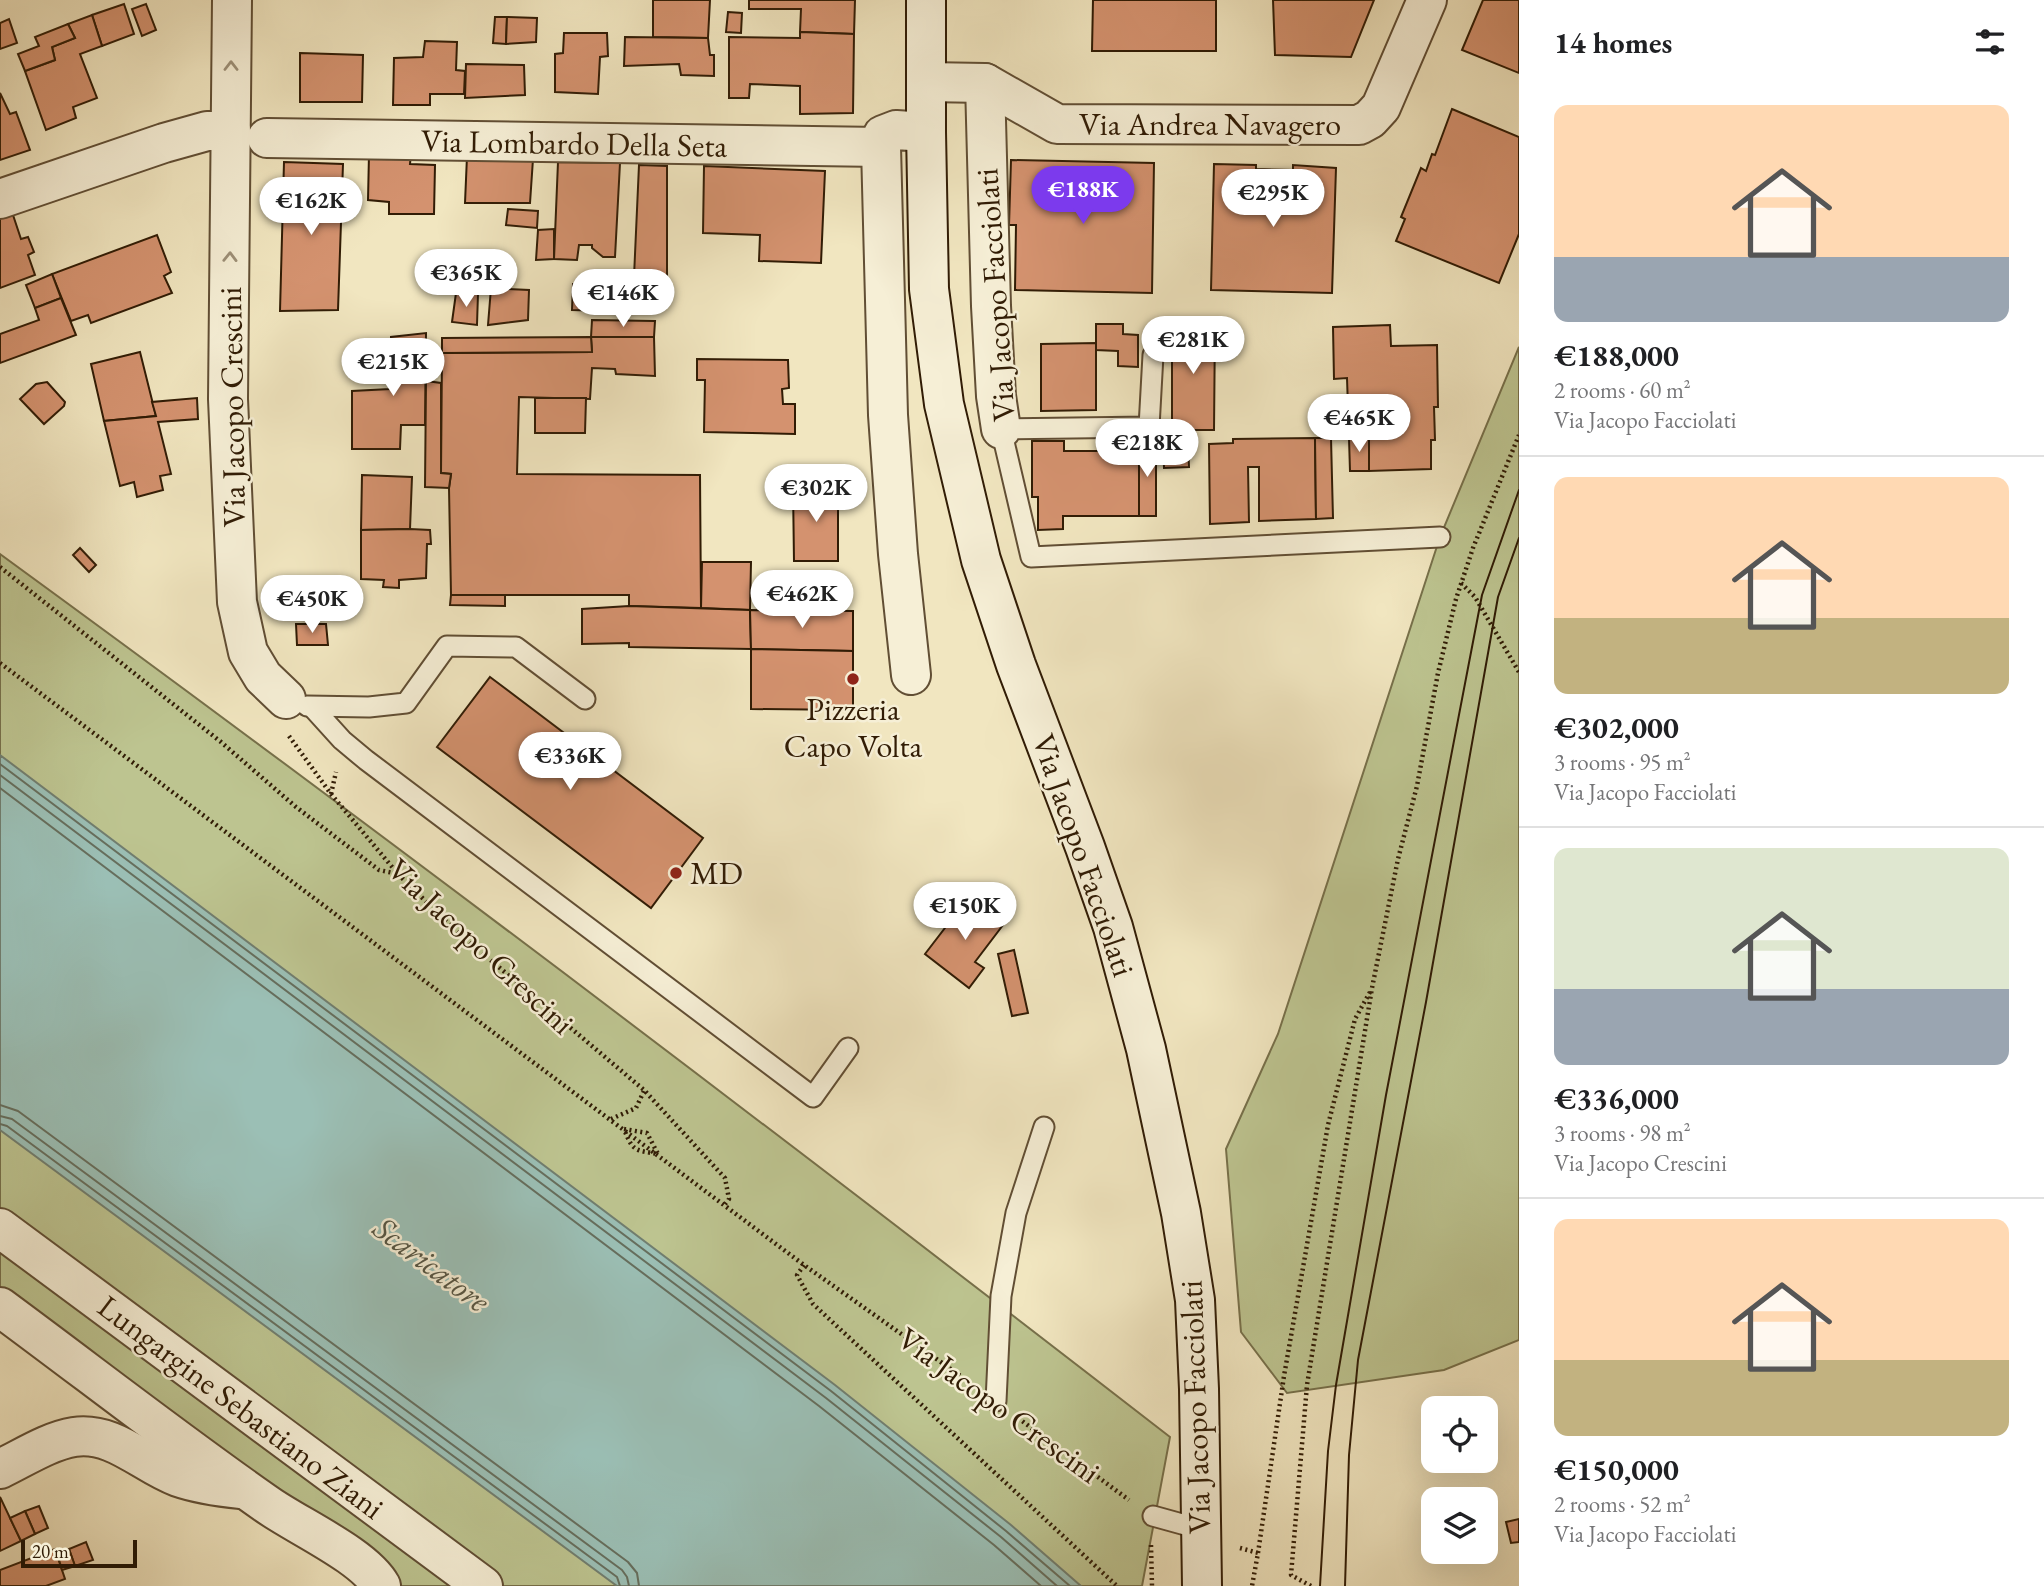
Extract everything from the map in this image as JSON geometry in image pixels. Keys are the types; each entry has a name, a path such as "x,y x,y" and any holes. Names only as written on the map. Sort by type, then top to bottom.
{"street":[{"name":"Via Jacopo Crescini","path":"232,0 249,135 228,399 237,602 248,652 263,677 300,704"},
{"name":"Via Jacopo Facciolati","path":"926,0 929,289 944,404 981,561 1016,665 1112,926 1146,1049 1181,1213 1191,1268 1198,1332 1202,1586"},
{"name":"Via Andrea Navagero","path":"926,82 985,83 1057,124 1359,125 1370,119 1381,107 1427,0"},
{"name":"Via Jacopo Facciolati","path":"985,83 992,318 996,396 1002,429"},
{"path":"911,675 898,554 888,415 881,147 883,135 896,130 926,132"},
{"name":"Via Lombardo Della Seta","path":"0,199 207,131 249,135 881,147"},
{"name":"Lungargine Sebastiano Ziani","path":"0,1228 483,1586"},
{"name":"Lungargine Sebastiano Ziani","path":"0,1307 246,1490 364,1567 381,1586"},
{"path":"0,1469 55,1442 72,1437 93,1436 122,1446 177,1476 213,1486 246,1490"}],"lane":[{"path":"1002,429 1149,427 1153,355"},
{"name":"Via Jacopo Facciolati","path":"1002,429 1031,557 1440,537"},
{"path":"300,704 369,707 406,703 447,646 516,647 584,699"},
{"path":"300,704 366,760 813,1097 848,1048"},
{"path":"996,1401 1002,1296 1016,1213 1044,1127"},
{"path":"1153,1516 1200,1530"}],"path":[{"path":"1311,1586 1291,1575 1307,1385 1372,988 1438,673 1461,583 1519,435"},
{"path":"0,567 221,742 296,807 379,870 398,874"},
{"path":"1461,583 1475,597 1519,673"},
{"path":"0,663 658,1154"},
{"name":"Via Jacopo Crescini","path":"300,704 289,736 331,794 398,874 455,930 644,1090 724,1178 729,1199 725,1204"},
{"path":"1252,1586 1284,1376 1321,1162 1355,1019 1372,988"},
{"path":"611,1119 636,1108 644,1090"},
{"path":"624,1129 631,1147 658,1154"},
{"path":"624,1129 647,1133 658,1154"},
{"name":"Via Jacopo Crescini","path":"658,1154 804,1265 1153,1516"},
{"path":"804,1265 797,1275 813,1304 1117,1586"},
{"path":"1237,1537 1238,1547 1258,1553"},
{"path":"1151,1539 1152,1586"}],"green space":[{"path":"1519,347 1519,1340 1444,1370 1287,1393 1241,1332 1226,1149 1278,1034 1440,537"},
{"path":"0,554 588,991 1170,1437 1142,1586 362,1586 0,1321"}],"water":[{"name":"Scaricatore","path":"0,755 835,1385 1011,1525 1081,1586 617,1586 0,1130"}],"building":[{"path":"653,0 710,0 708,38 653,37"},
{"path":"749,0 855,0 854,34 800,32 801,9 749,9"},
{"path":"1093,0 1216,0 1216,51 1092,51"},
{"path":"1273,0 1374,0 1351,57 1275,55"},
{"path":"1483,0 1519,0 1519,73 1462,50"},
{"path":"124,4 134,34 102,46 92,15"},
{"path":"146,4 156,30 142,36 132,9"},
{"path":"728,12 742,13 741,33 726,32"},
{"path":"92,15 102,46 80,54 97,98 73,107 76,118 46,130 25,71 55,60 52,47 75,38 68,24"},
{"path":"495,17 507,17 506,44 493,43"},
{"path":"507,17 537,18 536,42 506,44"},
{"path":"9,19 17,43 0,49 0,23"},
{"path":"68,24 75,38 52,47 55,60 25,71 18,54 39,46 35,37"},
{"path":"800,32 854,34 853,113 800,114 800,86 750,84 749,98 729,98 729,37 800,38"},
{"path":"564,33 607,33 608,56 600,57 598,94 555,92 555,54 563,53"},
{"path":"625,37 708,38 710,55 714,55 714,76 681,75 679,64 624,66"},
{"path":"425,41 457,42 456,70 465,71 464,94 430,94 430,105 393,105 394,58 423,57"},
{"path":"300,53 363,55 362,102 300,102"},
{"path":"466,64 524,65 525,95 465,98"},
{"path":"0,93 10,114 16,112 30,150 0,160"},
{"path":"1452,109 1519,137 1519,234 1499,283 1396,241 1405,219 1401,217 1421,168 1426,171 1432,154 1435,155"},
{"path":"369,154 411,154 410,164 435,165 434,214 389,214 389,202 368,200"},
{"path":"467,156 533,159 530,203 465,203"},
{"path":"1011,160 1154,163 1152,293 1015,290 1016,225 1009,225"},
{"path":"284,162 343,164 338,310 280,311"},
{"path":"558,162 620,163 615,257 603,257 592,245 579,245 577,260 554,259"},
{"path":"1214,164 1256,165 1256,169 1293,170 1293,165 1336,168 1332,293 1211,290"},
{"path":"639,165 667,166 667,286 666,289 660,288 659,299 633,299"},
{"path":"704,166 825,171 821,263 759,261 760,235 703,233"},
{"path":"508,209 538,211 537,228 506,225"},
{"path":"12,212 21,239 28,237 34,252 28,255 35,275 0,288 0,216"},
{"path":"554,229 554,259 536,260 538,230"},
{"path":"157,235 171,272 164,276 172,293 91,323 88,315 71,321 52,274"},
{"path":"52,274 61,298 35,308 26,285"},
{"path":"573,284 610,285 608,311 572,310"},
{"path":"491,288 529,290 528,320 488,325"},
{"path":"456,293 478,293 477,325 452,322"},
{"path":"61,298 76,335 0,363 0,334 39,320 35,308"},
{"path":"592,320 655,321 654,337 591,337"},
{"path":"1215,322 1214,430 1172,430 1172,323"},
{"path":"1096,324 1123,324 1123,334 1138,335 1138,367 1118,366 1118,351 1096,350"},
{"path":"1390,325 1391,346 1437,345 1438,407 1434,407 1435,440 1431,440 1431,469 1369,471 1369,438 1349,438 1347,378 1334,379 1333,327"},
{"path":"426,333 425,425 401,425 400,449 352,449 352,391 390,389 391,337"},
{"path":"591,337 654,337 655,376 616,374 615,369 592,368 590,399 519,397 517,474 700,475 701,608 629,606 629,595 451,595 451,474 441,473 442,353 592,352"},
{"path":"591,337 592,352 442,353 442,338"},
{"path":"1096,343 1096,410 1041,411 1041,344"},
{"path":"140,352 156,416 104,421 91,364"},
{"path":"697,359 788,360 789,388 782,389 783,404 795,404 795,434 704,432 705,380 697,380"},
{"path":"426,381 441,383 441,473 451,474 449,488 425,487"},
{"path":"47,382 65,402 44,424 20,399 36,384"},
{"path":"197,398 198,419 158,422 171,474 160,476 163,490 137,497 134,482 120,486 104,421 156,416 152,402"},
{"path":"535,398 586,398 585,433 535,433"},
{"path":"1315,438 1316,519 1259,521 1259,467 1248,467 1249,522 1210,524 1209,444 1233,443 1233,439"},
{"path":"1315,438 1331,438 1333,518 1316,519"},
{"path":"1349,438 1369,438 1369,471 1350,471"},
{"path":"1032,441 1064,441 1064,451 1116,451 1116,443 1139,442 1139,516 1063,516 1063,529 1038,530 1038,497 1032,497"},
{"path":"1139,442 1156,443 1156,516 1139,516"},
{"path":"1188,442 1189,467 1164,468 1163,443"},
{"path":"362,475 412,477 410,529 361,530"},
{"path":"793,487 838,488 838,561 794,561"},
{"path":"361,530 430,530 431,544 427,544 426,578 399,580 399,588 383,587 384,580 361,579"},
{"path":"80,548 96,565 89,572 73,555"},
{"path":"702,562 751,562 750,610 701,608"},
{"path":"451,595 505,595 505,606 450,605"},
{"path":"629,606 750,610 751,649 629,647 629,643 582,644 582,609"},
{"path":"750,610 853,611 853,651 751,649"},
{"path":"296,624 326,624 328,645 297,645"},
{"path":"751,649 853,651 853,710 751,709"},
{"path":"490,677 703,838 651,908 437,747"},
{"path":"968,898 1003,925 975,962 984,968 969,988 925,954"},
{"path":"1014,950 1028,1013 1012,1016 998,954"},
{"path":"0,1497 21,1541 0,1551"},
{"path":"39,1506 48,1528 35,1534 25,1511"},
{"path":"25,1511 35,1534 21,1541 10,1518"},
{"path":"1519,1519 1519,1542 1511,1543 1506,1522"},
{"path":"86,1542 93,1560 75,1566 69,1549"},
{"path":"55,1549 65,1579 46,1586 0,1586 0,1570"},
{"path":"69,1549 75,1566 62,1570 57,1553"}],"tram line":[{"path":"1320,1586 1328,1451 1336,1385 1386,1095 1482,595 1519,490"},
{"path":"1345,1586 1349,1455 1358,1360 1426,1002 1498,597 1519,538"}],"place":[{"name":"Pizzeria Capo Volta","path":"853,679"},
{"name":"MD","path":"676,873"}]}
